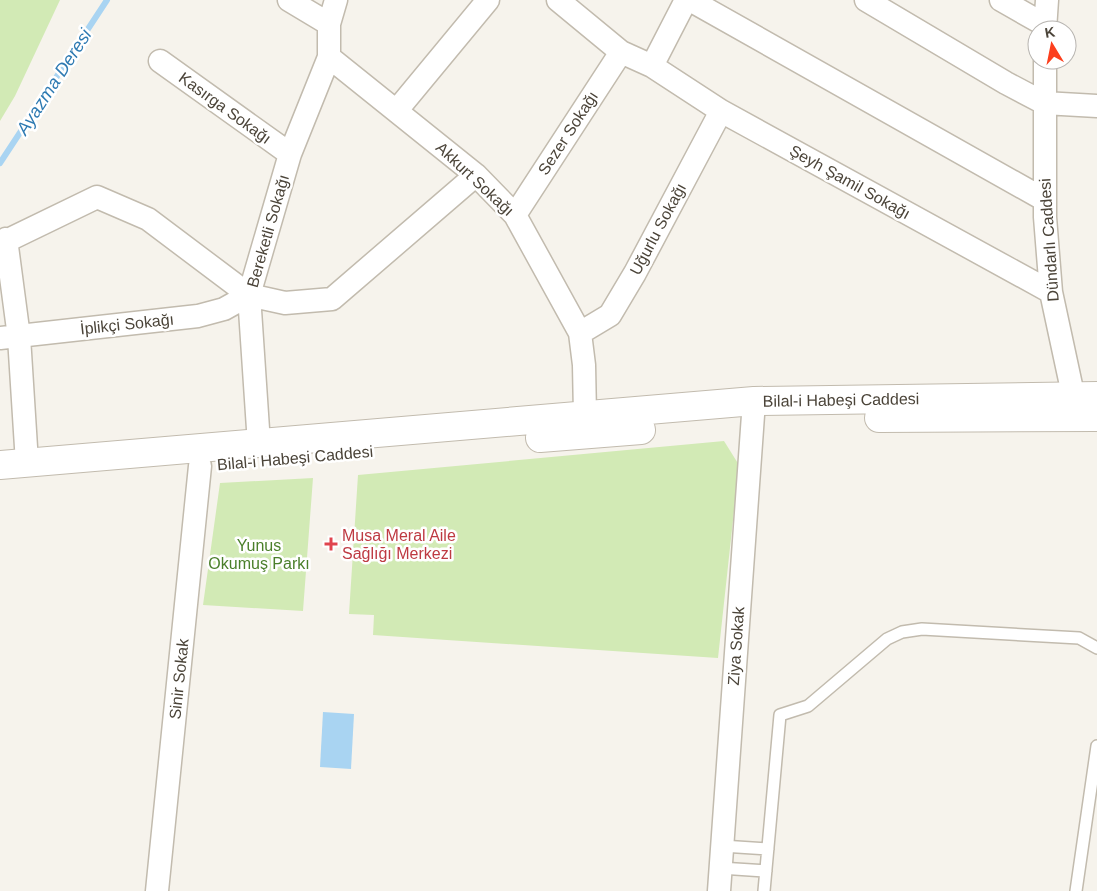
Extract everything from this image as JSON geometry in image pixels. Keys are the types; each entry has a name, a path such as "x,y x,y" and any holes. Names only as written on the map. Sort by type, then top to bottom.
{"street":[{"path":"289,0 329,24"},
{"path":"329,57 329,24 336,0"},
{"path":"397,110 488,0"},
{"name":"Şeyh Şamil Sokağı","path":"558,0 621,52 652,66 721,111 1051,292"},
{"path":"652,66 686,0"},
{"path":"690,0 1045,200"},
{"path":"866,0 1006,83 1044,103 1097,106"},
{"path":"1001,0 1032,20"},
{"path":"1046,20 1047,0"},
{"name":"Sezer Sokağı","path":"515,215 621,52"},
{"name":"Akkurt Sokağı","path":"329,57 476,175 515,215 580,333 584,365 587,424"},
{"name":"Bereketli Sokağı","path":"259,444 249,295 290,154 329,57"},
{"name":"Kasırga Sokağı","path":"160,61 290,154"},
{"name":"Dündarlı Caddesi","path":"1044,70 1045,200 1051,292 1086,406"},
{"name":"Uğurlu Sokağı","path":"580,333 610,315 635,273 721,111"},
{"path":"28,463 10,337 3,242 97,197 148,219 249,295 285,303 332,299 476,175"},
{"name":"İplikçi Sokağı","path":"10,337 198,316 224,309 249,295"},
{"name":"Bilal-i Habeşi Caddesi","path":"0,465 259,444 587,424 753,411 1086,406"},
{"name":"Ziya Sokak","path":"719,891 753,411"},
{"name":"Bilal-i Habeşi Caddesi","path":"0,481 200,466 587,424"},
{"name":"Sinir Sokak","path":"157,891 200,466"}],"lane":[{"path":"764,891 780,715 808,706 887,639 902,632 922,629 1080,638 1097,648"},
{"path":"1076,891 1097,746"},
{"path":"722,846 768,849"},
{"path":"720,868 766,871"}],"green space":[{"path":"0,0 60,0 15,96 0,121"},
{"path":"724,441 739,465 718,658 373,635 374,615 349,614 358,475"},
{"name":"Yunus Okumuş Parkı","path":"313,478 303,611 203,605 220,483"}],"water":[{"path":"323,712 354,714 351,769 320,767"}],"waterway":[{"name":"Ayazma Deresi","path":"0,163 107,0"}],"place":[{"name":"Musa Meral Aile Sağlığı Merkezi","path":"331,544"}]}
